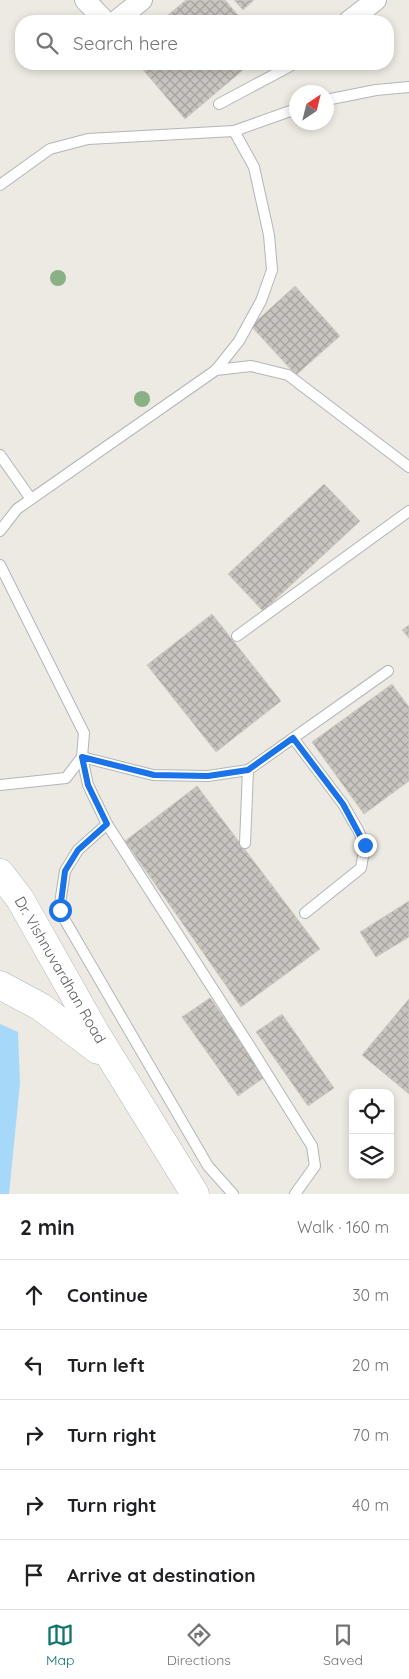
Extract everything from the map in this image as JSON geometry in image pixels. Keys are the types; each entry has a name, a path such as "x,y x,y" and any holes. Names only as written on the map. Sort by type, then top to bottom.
{"main road":[{"name":"Dr. Vishnuvardhan Road","path":"0,873 20,899 117,1068 195,1194"},
{"name":"Dr. Vishnuvardhan Road","path":"0,985 41,1006 68,1025 117,1068"}],"street":[{"path":"85,0 99,15"},
{"path":"123,15 142,0"},
{"path":"357,15 376,0"}],"lane":[{"path":"219,104 283,70"},
{"path":"334,98 376,90 409,87"},
{"path":"0,185 50,149 88,138 234,131 289,111"},
{"path":"0,531 17,509 216,370 239,341 261,301 272,270 269,235 254,166 234,131"},
{"path":"216,370 251,366 288,375 409,467"},
{"path":"0,455 31,499"},
{"path":"237,636 409,511"},
{"path":"0,565 84,733 82,757 88,785 107,824 252,1048 312,1146 315,1166 295,1194"},
{"path":"82,757 154,775 208,776 248,770 388,671"},
{"path":"293,738 343,804 365,845 361,868 305,914"},
{"path":"0,785 66,778 82,757"},
{"path":"245,843 248,770"},
{"path":"107,824 78,850 65,871 60,910 208,1166 233,1194"}],"water":[{"path":"0,1024 18,1032 20,1083 9,1194 0,1194"}],"building":[{"path":"186,0 225,0 238,15 168,15"},
{"path":"234,0 254,0 243,10"},
{"path":"143,70 243,70 185,119"},
{"path":"295,286 340,336 296,375 251,326"},
{"path":"324,484 360,521 263,611 228,574"},
{"path":"212,614 281,701 216,752 147,665"},
{"path":"409,625 409,638 402,630"},
{"path":"392,684 409,707 409,781 364,814 312,742"},
{"path":"197,786 320,949 241,1007 125,841"},
{"path":"409,901 409,937 376,957 360,932"},
{"path":"210,998 266,1076 238,1096 182,1017"},
{"path":"409,999 409,1094 362,1055"},
{"path":"282,1014 334,1088 308,1106 256,1032"}],"route":[{"path":"60,910 65,871 78,850 107,824 88,785 82,757 154,775 208,776 248,770 293,738 343,804 365,845"}]}
